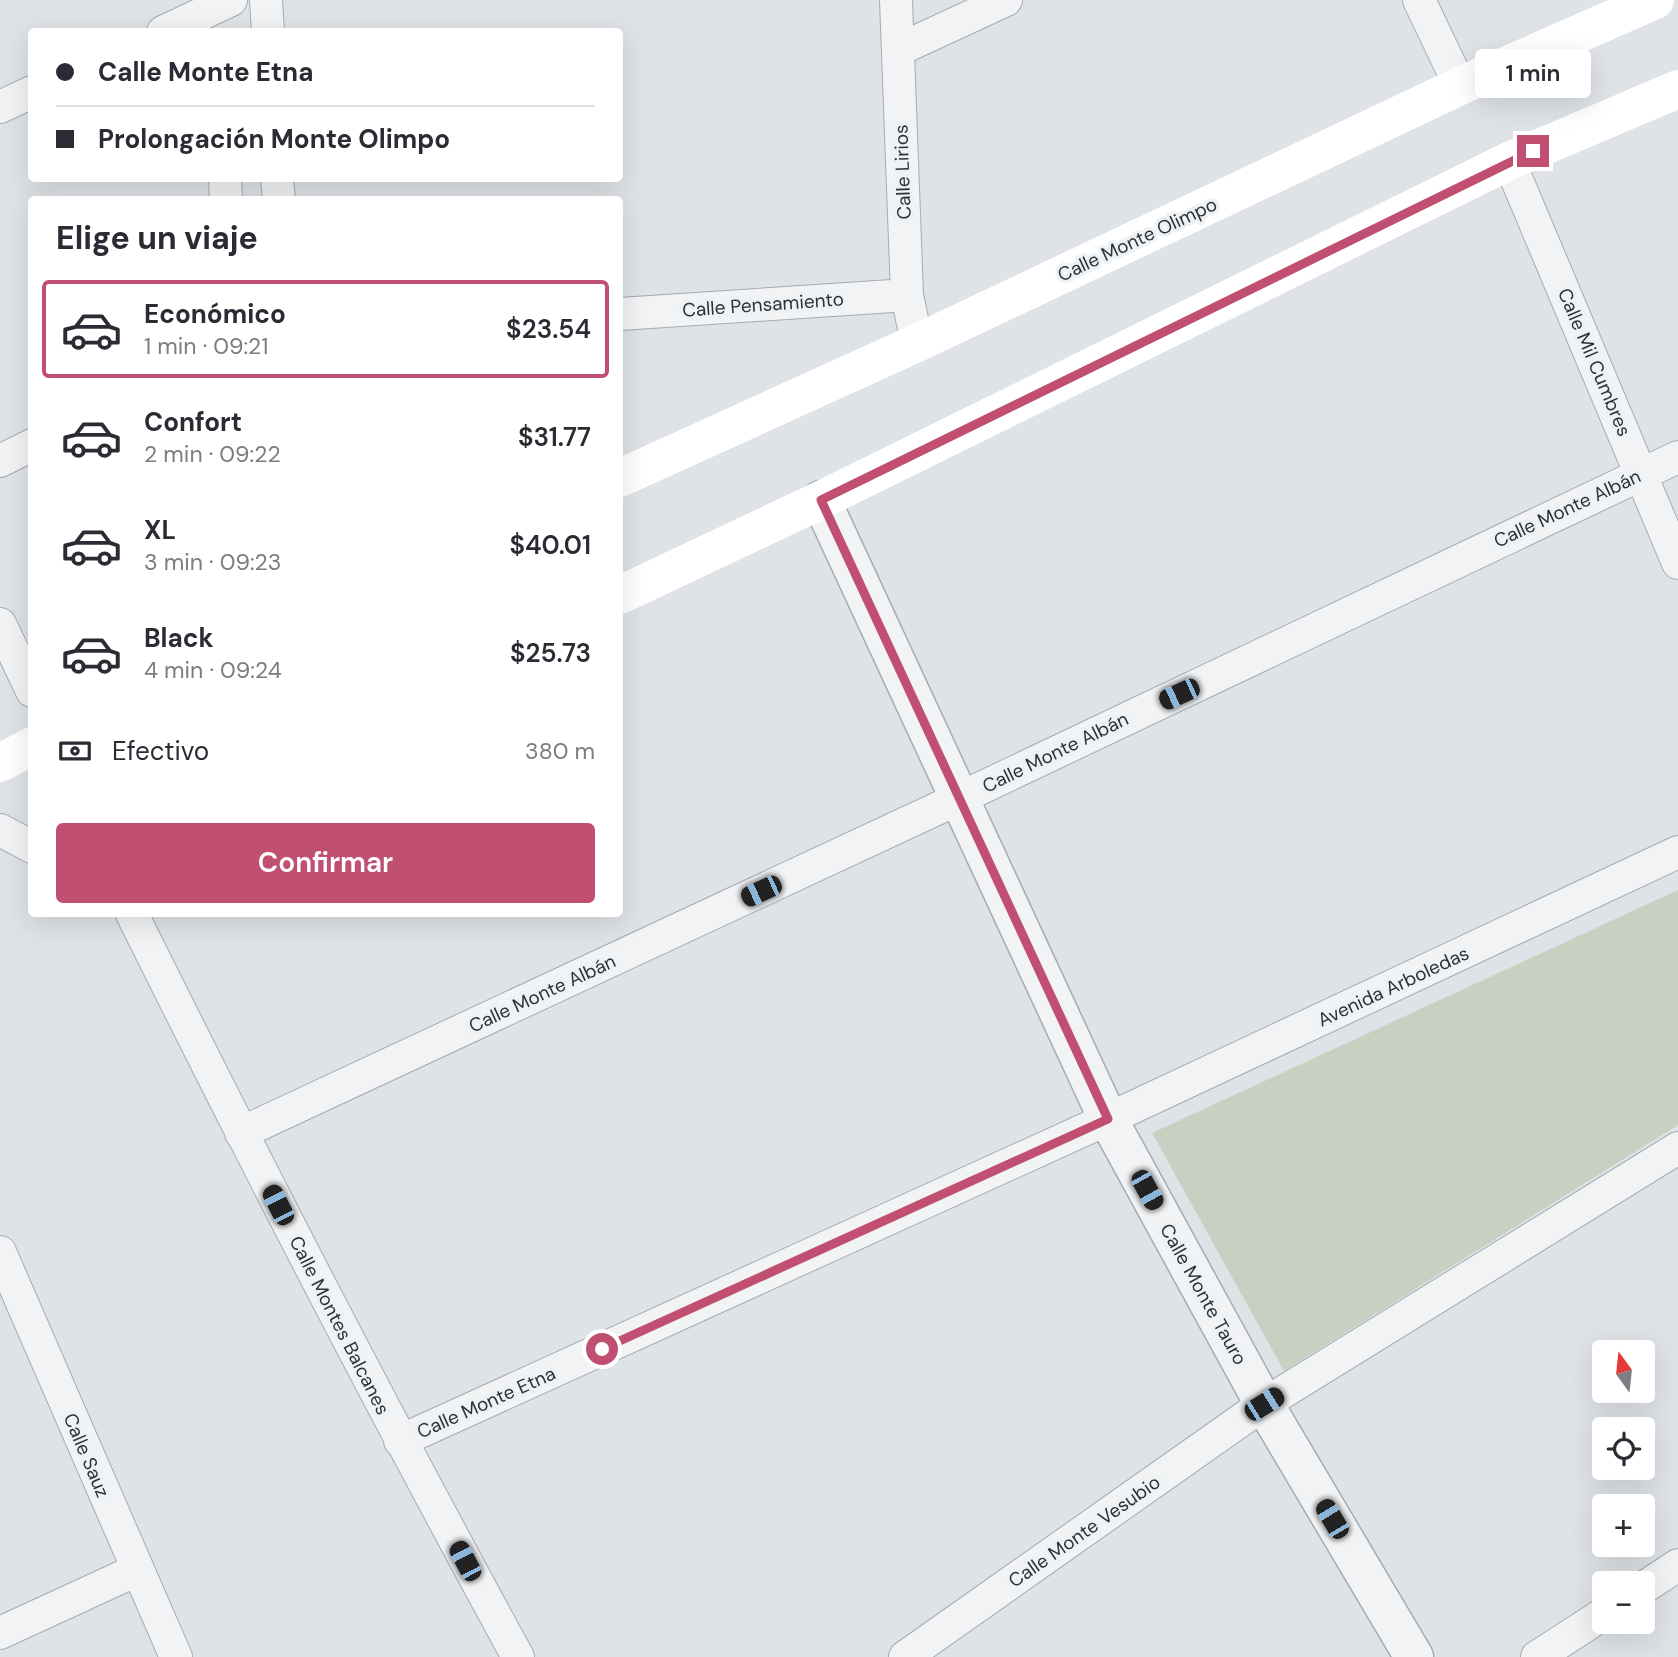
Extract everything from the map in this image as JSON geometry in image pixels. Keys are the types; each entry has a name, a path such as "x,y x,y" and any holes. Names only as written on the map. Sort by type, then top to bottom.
{"main road":[{"name":"Calle Monte Olimpo","path":"623,477 917,343 1460,86 1655,0"},
{"path":"623,594 821,500 1509,161 1678,89"},
{"path":"0,763 28,748"}],"street":[{"path":"266,0 268,28"},
{"name":"Calle Lirios","path":"896,0 907,295 917,343"},
{"path":"898,50 1006,0"},
{"path":"1419,0 1460,86"},
{"path":"173,28 221,9"},
{"path":"0,107 28,94"},
{"name":"Calle Mil Cumbres","path":"1509,161 1678,562"},
{"name":"Calle Pensamiento","path":"623,314 907,295"},
{"path":"0,461 28,447"},
{"name":"Calle Monte Albán","path":"241,1133 960,798 1678,457"},
{"name":"Calle Monte Tauro","path":"821,500 1108,1119 1264,1404 1414,1657"},
{"path":"0,624 28,683"},
{"path":"0,830 28,845"},
{"name":"Avenida Arboledas","path":"1108,1119 1678,852"},
{"name":"Calle Montes Balcanes","path":"133,917 400,1441 518,1657"},
{"name":"Calle Monte Etna","path":"400,1441 1108,1119"},
{"path":"1264,1404 1678,1148"},
{"name":"Calle Sauz","path":"3,1270 176,1657"},
{"name":"Calle Monte Vesubio","path":"905,1657 1264,1404"},
{"path":"1655,1580 1678,1565"},
{"path":"0,1633 137,1570"},
{"path":"1536,1657 1592,1621"}],"green space":[{"path":"1678,890 1678,1125 1284,1371 1152,1133"}],"route":[{"path":"602,1349 1108,1119 821,500 1533,151"}]}
